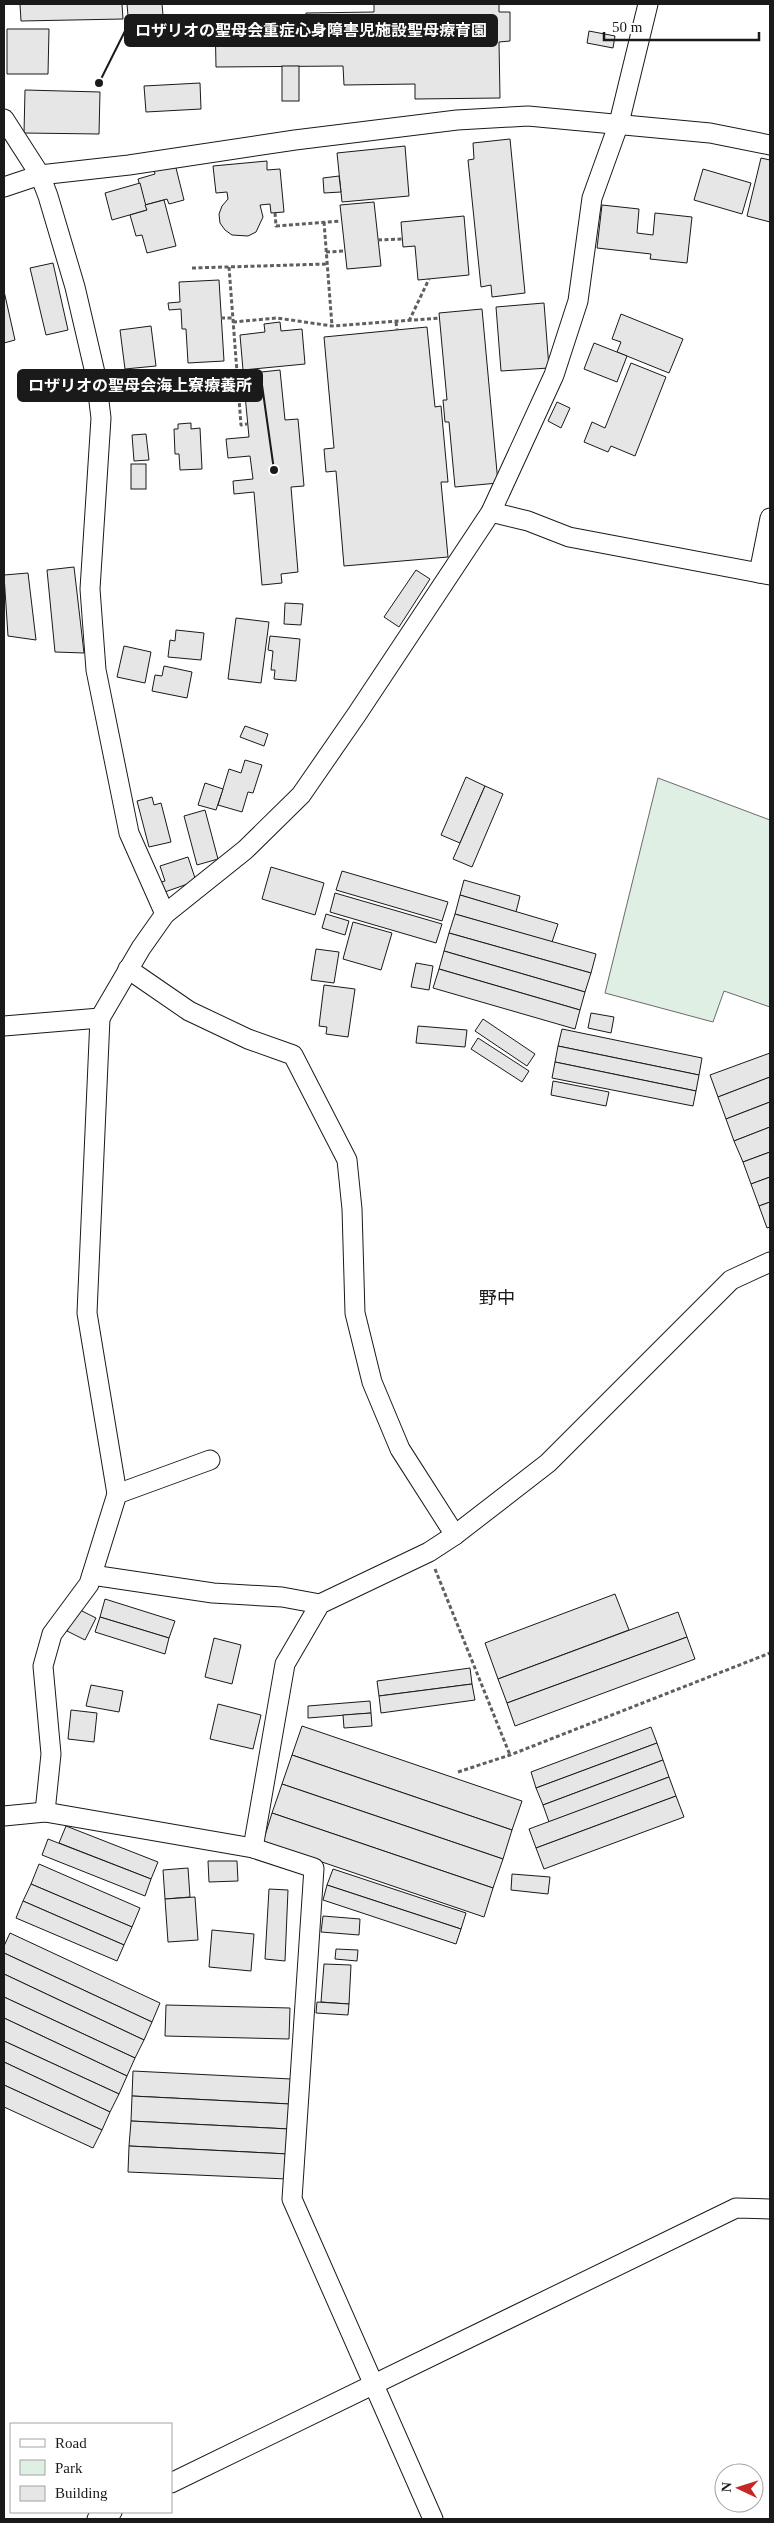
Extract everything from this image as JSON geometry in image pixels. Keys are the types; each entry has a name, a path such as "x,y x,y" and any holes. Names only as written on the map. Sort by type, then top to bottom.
{"street":[{"path":"45,1812 51,1754 43,1666 52,1634 89,1584 117,1494 87,1313 100,1018 128,969 165,914 245,850 300,795 357,714 491,512 554,375 578,301 592,198 619,122 648,4"},
{"path":"4,186 40,175 129,165 295,140 457,120 528,116 619,122 710,133 770,146"},
{"path":"4,119 40,175 75,287 96,377 100,418 90,589 96,670 130,833 165,914"},
{"path":"491,512 528,521 569,537 765,574 770,518"},
{"path":"128,969 189,1012 248,1040 293,1055 347,1160 352,1209 355,1313 372,1382 400,1449 455,1535"},
{"path":"4,1026 100,1018"},
{"path":"253,1848 285,1664 320,1604 429,1552 455,1535 548,1463 731,1280 770,1262"},
{"path":"117,1494 210,1460"},
{"path":"92,1575 213,1593 274,1596 320,1604"},
{"path":"4,1816 45,1812 253,1848 314,1868 292,2199 433,2519"},
{"path":"172,2483 736,2208 770,2209"},
{"path":"97,2519 110,2513"}],"path":[{"path":"275,213 276,226 340,221"},
{"path":"324,222 332,326"},
{"path":"378,240 402,238"},
{"path":"326,252 345,251"},
{"path":"192,268 327,264"},
{"path":"229,267 241,425 247,424"},
{"path":"408,321 429,279"},
{"path":"221,318 233,320 277,318 332,326 440,318"},
{"path":"396,322 397,330"},
{"path":"429,1552 510,1754"},
{"path":"458,1772 510,1754 770,1653"}],"green space":[{"path":"658,778 770,820 770,1007 724,991 713,1022 605,993"}],"building":[{"path":"20,4 122,4 123,19 21,21"},
{"path":"127,4 162,4 163,15 128,16"},
{"path":"374,4 499,4 499,12 510,12 510,41 499,42 500,98 415,99 415,84 344,85 343,66 216,67 215,16 269,15 270,31 306,31 306,13 374,12"},
{"path":"7,29 49,29 48,74 7,74"},
{"path":"589,31 615,36 613,48 587,43"},
{"path":"282,66 299,66 299,101 282,101"},
{"path":"200,83 201,109 146,112 144,86"},
{"path":"25,90 100,92 99,134 24,133"},
{"path":"510,139 525,293 492,297 491,285 481,287 468,160 474,159 473,143"},
{"path":"405,146 409,196 342,202 337,153"},
{"path":"761,158 770,160 770,222 747,216"},
{"path":"267,161 267,170 280,169 284,212 271,213 270,204 260,205 263,217 256,232 248,236 232,235 220,223 219,214 222,206 228,199 227,192 216,193 213,166"},
{"path":"175,164 184,200 169,204 167,199 145,205 138,179 155,174 154,170"},
{"path":"703,169 751,183 742,214 694,200"},
{"path":"339,176 341,192 324,193 323,178"},
{"path":"140,183 147,210 112,220 105,193"},
{"path":"164,200 176,246 147,253 142,235 136,236 130,215 147,210 145,205"},
{"path":"374,202 381,266 347,269 340,205"},
{"path":"602,205 639,209 637,233 653,235 655,213 692,217 687,263 650,259 651,254 597,248"},
{"path":"464,216 469,275 418,280 415,246 403,247 401,222"},
{"path":"53,263 68,330 46,335 30,268"},
{"path":"219,280 224,361 188,363 186,329 182,329 181,309 169,310 168,303 180,302 179,282"},
{"path":"4,291 15,340 4,343"},
{"path":"544,303 549,368 501,371 496,307"},
{"path":"482,309 498,483 455,487 449,422 445,422 443,400 447,400 439,313"},
{"path":"621,314 683,339 669,373 617,352 621,342 612,339"},
{"path":"280,322 281,331 302,329 305,364 243,370 240,335 265,332 264,324"},
{"path":"151,326 156,366 125,369 120,330"},
{"path":"427,327 435,407 441,406 448,482 441,482 448,557 344,566 336,471 326,472 324,449 334,448 324,337"},
{"path":"594,343 627,356 617,382 584,369"},
{"path":"631,363 666,377 635,456 611,446 608,452 584,442 592,422 605,428"},
{"path":"280,370 285,420 298,419 304,486 291,487 298,572 281,574 282,583 262,585 254,492 234,494 233,481 253,479 250,456 228,458 226,439 249,437 243,374"},
{"path":"557,402 570,408 561,428 548,421"},
{"path":"191,423 191,429 200,428 202,469 180,470 179,454 175,454 174,429 178,429 178,424"},
{"path":"146,434 149,460 134,461 132,435"},
{"path":"131,464 146,464 146,489 131,489"},
{"path":"74,567 84,653 55,652 47,570"},
{"path":"416,570 430,579 399,627 384,617"},
{"path":"28,573 36,640 8,636 4,575"},
{"path":"285,603 303,604 301,625 284,624"},
{"path":"236,618 269,622 261,683 228,679"},
{"path":"176,630 204,633 201,660 168,657 170,640 175,641"},
{"path":"270,636 300,639 296,681 274,679 275,670 271,670 273,651 268,650"},
{"path":"124,646 151,652 145,683 117,677"},
{"path":"164,666 192,672 187,698 152,691 155,675 162,676"},
{"path":"245,726 268,734 264,746 240,737"},
{"path":"245,760 262,765 253,793 248,792 242,812 218,805 229,769 241,773"},
{"path":"466,777 485,786 460,843 441,835"},
{"path":"205,783 223,789 216,810 198,805"},
{"path":"485,786 503,794 472,867 453,859"},
{"path":"152,797 154,805 161,803 171,842 149,847 137,801"},
{"path":"205,810 218,859 197,865 184,816"},
{"path":"188,857 196,881 162,893 158,883 165,881 160,866"},
{"path":"271,867 324,883 315,915 262,899"},
{"path":"342,871 448,902 442,921 336,890"},
{"path":"464,880 520,896 516,912 460,895"},
{"path":"335,893 442,924 436,943 330,912"},
{"path":"460,895 558,924 552,942 455,914"},
{"path":"326,914 349,921 345,935 322,928"},
{"path":"455,914 596,954 591,973 449,933"},
{"path":"353,922 392,933 381,970 343,959"},
{"path":"449,933 591,973 585,992 444,951"},
{"path":"316,949 339,952 334,983 311,980"},
{"path":"444,951 585,992 580,1010 439,969"},
{"path":"416,963 433,966 429,990 411,987"},
{"path":"439,969 580,1010 575,1029 433,988"},
{"path":"324,985 355,989 348,1037 326,1034 327,1027 319,1026"},
{"path":"591,1013 614,1017 611,1033 588,1028"},
{"path":"483,1019 535,1054 527,1066 475,1031"},
{"path":"418,1026 467,1030 465,1047 416,1043"},
{"path":"562,1029 702,1058 699,1075 558,1046"},
{"path":"478,1038 529,1071 522,1082 471,1049"},
{"path":"558,1046 699,1075 696,1091 555,1062"},
{"path":"770,1053 770,1077 718,1097 710,1075"},
{"path":"555,1062 696,1091 693,1106 552,1078"},
{"path":"770,1077 770,1102 726,1119 718,1097"},
{"path":"553,1081 609,1092 606,1106 551,1095"},
{"path":"770,1102 770,1127 734,1141 726,1119"},
{"path":"770,1127 770,1152 743,1162 734,1141"},
{"path":"770,1152 770,1177 751,1184 743,1162"},
{"path":"770,1177 770,1202 759,1206 751,1184"},
{"path":"770,1202 770,1227 767,1228 759,1206"},
{"path":"615,1594 629,1630 498,1679 485,1643"},
{"path":"105,1599 175,1621 169,1638 100,1617"},
{"path":"78,1609 96,1618 85,1640 67,1631"},
{"path":"678,1612 687,1637 507,1703 498,1679"},
{"path":"100,1617 169,1638 165,1654 95,1632"},
{"path":"687,1637 695,1659 515,1726 507,1703"},
{"path":"214,1638 241,1645 232,1684 205,1677"},
{"path":"470,1668 472,1684 379,1696 377,1681"},
{"path":"472,1684 475,1700 381,1713 379,1696"},
{"path":"91,1685 123,1691 119,1712 86,1706"},
{"path":"370,1701 371,1713 308,1718 308,1706"},
{"path":"218,1704 261,1715 253,1749 210,1739"},
{"path":"71,1710 97,1713 94,1742 68,1739"},
{"path":"371,1713 372,1726 344,1728 343,1715"},
{"path":"302,1726 522,1801 512,1830 292,1755"},
{"path":"651,1727 657,1743 536,1788 531,1772"},
{"path":"657,1743 663,1760 543,1805 536,1788"},
{"path":"292,1755 512,1830 503,1859 282,1784"},
{"path":"663,1760 669,1777 549,1822 543,1805"},
{"path":"669,1777 676,1796 536,1848 529,1829"},
{"path":"282,1784 503,1859 493,1888 272,1813"},
{"path":"676,1796 684,1817 544,1869 536,1848"},
{"path":"272,1813 493,1888 484,1917 263,1842"},
{"path":"66,1826 158,1862 151,1879 59,1843"},
{"path":"48,1839 151,1879 145,1896 42,1855"},
{"path":"208,1861 237,1861 238,1881 209,1882"},
{"path":"39,1864 140,1908 132,1927 31,1884"},
{"path":"188,1868 190,1897 165,1899 163,1870"},
{"path":"333,1869 466,1913 461,1929 327,1885"},
{"path":"512,1874 550,1877 548,1894 511,1890"},
{"path":"31,1884 132,1927 124,1945 23,1901"},
{"path":"327,1885 461,1929 456,1944 323,1900"},
{"path":"269,1889 288,1890 285,1961 265,1959"},
{"path":"195,1897 198,1940 168,1942 165,1899"},
{"path":"23,1901 124,1945 117,1961 16,1918"},
{"path":"323,1916 360,1919 359,1935 321,1932"},
{"path":"212,1930 254,1934 251,1971 209,1967"},
{"path":"10,1933 160,2003 152,2022 4,1953 4,1946"},
{"path":"336,1949 358,1950 357,1961 335,1959"},
{"path":"4,1953 152,2022 144,2040 4,1974"},
{"path":"324,1964 351,1965 349,2004 321,2002"},
{"path":"4,1974 144,2040 135,2058 4,1997"},
{"path":"4,1997 135,2058 127,2076 4,2018"},
{"path":"317,2002 349,2004 348,2015 316,2013"},
{"path":"166,2005 290,2008 289,2039 165,2036"},
{"path":"4,2018 127,2076 119,2094 4,2041"},
{"path":"4,2041 119,2094 110,2112 4,2062"},
{"path":"4,2062 110,2112 102,2130 4,2085"},
{"path":"133,2071 291,2079 290,2104 132,2096"},
{"path":"4,2085 102,2130 93,2148 4,2107"},
{"path":"132,2096 290,2104 289,2129 131,2121"},
{"path":"131,2121 289,2129 288,2154 129,2146"},
{"path":"129,2146 288,2154 287,2179 128,2172"}],"place":[{"name":"ロザリオの聖母会重症心身障害児施設聖母療育園","path":"99,83"},
{"name":"ロザリオの聖母会海上寮療養所","path":"274,470"}],"district":[{"name":"野中","path":"497,1298"}]}
